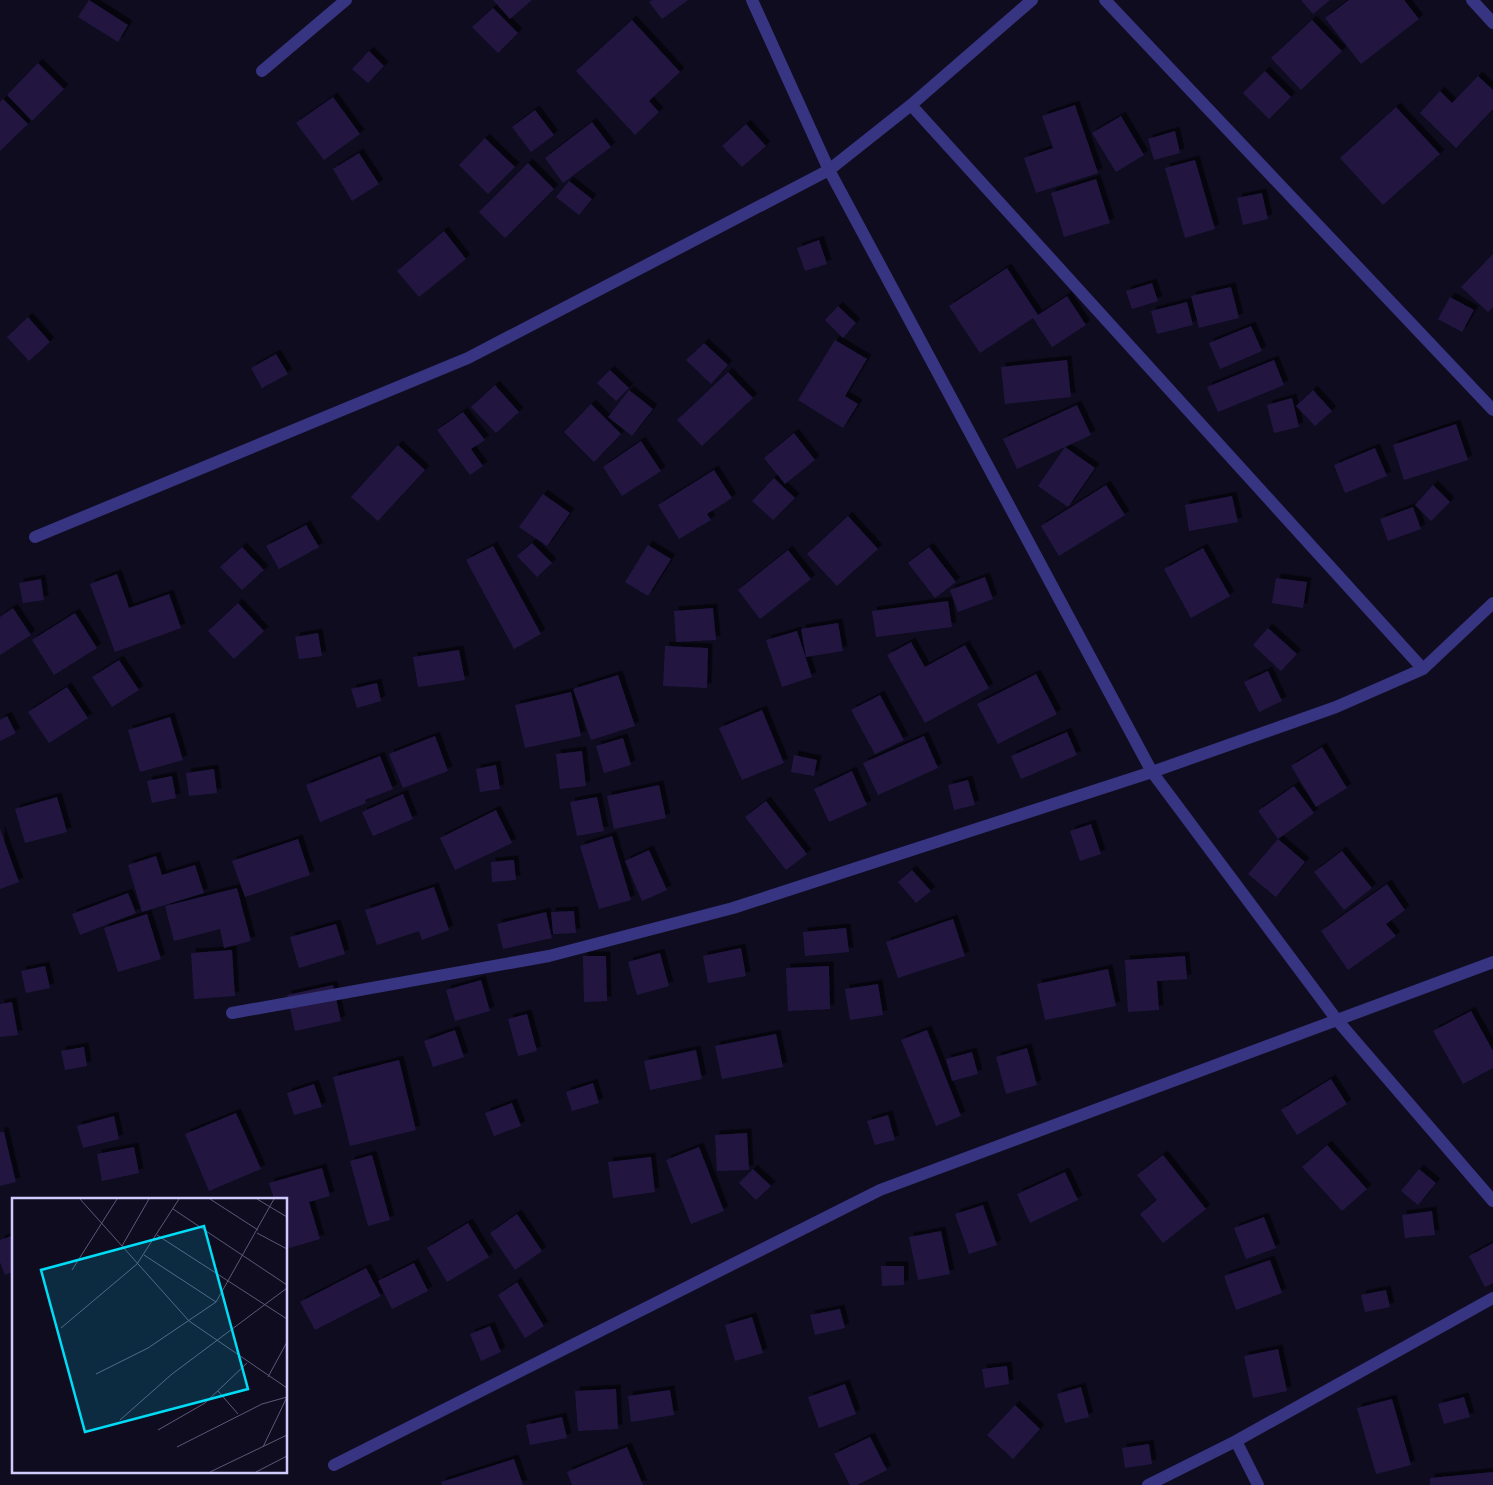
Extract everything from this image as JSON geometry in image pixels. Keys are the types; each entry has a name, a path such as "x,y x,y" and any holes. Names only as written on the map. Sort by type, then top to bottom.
{"street":[{"path":"262,71 346,0"},
{"path":"752,0 829,170 1152,772 1337,1020 1493,1200"},
{"path":"35,537 468,358 829,170 911,105 1032,0"},
{"path":"1105,0 1493,410"},
{"path":"1472,0 1493,22"},
{"path":"911,105 1423,669"},
{"path":"232,1013 549,956 733,908 1152,772 1336,707 1423,669 1493,603"},
{"path":"334,1465 880,1190 1493,962"},
{"path":"1148,1485 1236,1441 1493,1298"},
{"path":"1236,1441 1258,1485"}],"building":[{"path":"89,0 128,25 118,42 78,17"},
{"path":"493,0 532,0 510,19"},
{"path":"652,0 688,0 662,19 649,2"},
{"path":"1301,0 1330,0 1313,14"},
{"path":"1349,0 1404,0 1419,19 1361,64 1325,18"},
{"path":"493,8 518,33 498,53 472,27"},
{"path":"632,20 680,72 649,101 659,112 635,135 576,71"},
{"path":"1312,20 1342,51 1301,90 1271,58"},
{"path":"369,51 384,66 368,83 352,69"},
{"path":"38,63 64,89 32,121 7,95"},
{"path":"1265,71 1291,97 1269,119 1243,93"},
{"path":"1478,76 1493,90 1493,109 1456,148 1420,113 1440,91 1452,103"},
{"path":"333,97 360,134 324,160 296,123"},
{"path":"3,99 28,124 0,151 0,102"},
{"path":"1075,105 1098,173 1036,193 1024,158 1053,148 1042,116"},
{"path":"1396,107 1440,154 1383,205 1340,158"},
{"path":"535,110 554,135 531,152 512,127"},
{"path":"1121,116 1144,155 1116,172 1092,133"},
{"path":"592,122 611,147 563,183 545,158"},
{"path":"746,124 766,146 742,167 722,146"},
{"path":"1175,131 1180,153 1154,160 1148,139"},
{"path":"485,138 515,167 488,194 459,165"},
{"path":"359,153 379,184 352,201 333,169"},
{"path":"1195,160 1215,229 1185,238 1165,168"},
{"path":"528,163 554,189 505,238 479,212"},
{"path":"1096,179 1110,223 1064,237 1051,193"},
{"path":"569,181 592,199 579,215 556,197"},
{"path":"1262,193 1268,219 1243,225 1237,198"},
{"path":"444,231 466,259 419,297 397,271"},
{"path":"819,240 827,264 805,271 797,248"},
{"path":"1493,254 1493,307 1488,312 1461,287"},
{"path":"1007,268 1038,315 1067,296 1086,325 1052,347 1033,318 980,353 949,306"},
{"path":"1152,283 1158,301 1132,309 1126,291"},
{"path":"1231,287 1239,318 1199,328 1191,296"},
{"path":"1450,297 1474,310 1462,332 1438,319"},
{"path":"1187,302 1193,325 1157,334 1151,311"},
{"path":"838,306 856,323 843,338 825,320"},
{"path":"28,317 50,342 29,361 7,337"},
{"path":"1251,326 1262,351 1220,369 1209,343"},
{"path":"835,340 867,359 845,396 858,404 843,428 798,400"},
{"path":"704,343 728,365 711,384 686,360"},
{"path":"276,354 288,374 262,388 251,368"},
{"path":"1067,360 1071,397 1005,404 1001,367"},
{"path":"1274,360 1284,385 1218,412 1207,387"},
{"path":"610,370 629,388 616,401 597,383"},
{"path":"728,372 753,398 702,446 677,420"},
{"path":"495,385 519,412 496,433 471,407"},
{"path":"629,390 653,409 632,436 608,417"},
{"path":"1313,390 1332,411 1315,426 1296,406"},
{"path":"1292,398 1299,427 1274,433 1267,405"},
{"path":"591,404 621,434 594,462 564,432"},
{"path":"1077,405 1091,435 1017,469 1003,439"},
{"path":"463,412 485,440 471,449 483,466 470,475 437,430"},
{"path":"1456,424 1468,460 1404,480 1393,445"},
{"path":"794,433 815,460 785,484 764,458"},
{"path":"641,441 661,471 622,496 603,467"},
{"path":"398,445 425,470 378,521 351,497"},
{"path":"1065,447 1095,468 1068,507 1038,486"},
{"path":"1375,448 1387,476 1345,493 1334,465"},
{"path":"714,470 732,498 707,514 711,520 679,539 658,505"},
{"path":"774,478 795,498 773,520 752,501"},
{"path":"1106,485 1125,515 1059,556 1041,526"},
{"path":"1433,485 1450,502 1431,521 1415,505"},
{"path":"543,494 570,513 547,546 519,527"},
{"path":"1232,496 1238,522 1189,531 1185,505"},
{"path":"1413,507 1421,529 1388,541 1380,519"},
{"path":"848,516 878,549 837,586 807,554"},
{"path":"306,525 319,547 279,569 266,546"},
{"path":"532,543 552,563 537,577 517,556"},
{"path":"648,545 671,559 648,596 625,582"},
{"path":"493,546 541,634 514,649 466,560"},
{"path":"242,547 264,570 242,590 220,567"},
{"path":"929,547 956,582 935,598 908,563"},
{"path":"1203,548 1230,596 1191,618 1164,569"},
{"path":"788,550 811,579 760,619 738,590"},
{"path":"117,574 129,608 169,594 181,628 115,652 90,584"},
{"path":"985,577 993,599 958,612 950,590"},
{"path":"1276,578 1307,582 1303,608 1272,603"},
{"path":"41,579 44,600 23,603 19,583"},
{"path":"948,601 952,627 876,637 872,611"},
{"path":"238,603 264,631 234,659 208,631"},
{"path":"13,608 31,635 0,655 0,617"},
{"path":"713,608 716,640 676,642 674,611"},
{"path":"75,613 97,648 54,675 32,640"},
{"path":"838,623 843,651 806,657 801,629"},
{"path":"1268,628 1297,654 1281,671 1253,645"},
{"path":"797,631 812,677 782,687 766,640"},
{"path":"318,633 322,656 299,659 295,637"},
{"path":"911,642 925,667 965,645 989,688 925,723 887,655"},
{"path":"665,646 708,648 707,688 663,686"},
{"path":"459,650 465,680 418,687 413,657"},
{"path":"119,660 139,690 112,707 92,677"},
{"path":"1268,671 1282,701 1259,712 1244,682"},
{"path":"1036,674 1057,714 998,744 977,704"},
{"path":"618,675 635,726 591,740 573,689"},
{"path":"377,683 381,701 357,708 351,689"},
{"path":"67,687 88,718 49,743 28,712"},
{"path":"571,692 581,736 525,748 515,705"},
{"path":"880,695 904,740 875,754 851,710"},
{"path":"762,710 784,763 742,780 719,728"},
{"path":"7,716 16,733 0,741 0,720"},
{"path":"170,717 183,760 140,772 128,730"},
{"path":"1067,732 1077,755 1021,779 1011,756"},
{"path":"435,736 448,771 403,788 389,754"},
{"path":"924,736 938,768 878,795 863,763"},
{"path":"623,738 631,765 604,773 596,746"},
{"path":"1322,747 1347,788 1316,807 1291,766"},
{"path":"582,751 586,786 560,789 556,754"},
{"path":"794,755 817,760 814,776 791,772"},
{"path":"380,756 393,789 365,800 366,803 320,822 306,785"},
{"path":"496,765 500,789 480,792 476,769"},
{"path":"214,769 217,793 189,796 186,773"},
{"path":"852,771 867,805 829,822 814,789"},
{"path":"172,776 176,798 152,803 147,781"},
{"path":"968,780 975,805 954,810 948,785"},
{"path":"659,785 666,818 614,829 607,796"},
{"path":"1294,786 1314,813 1278,839 1258,811"},
{"path":"403,794 413,819 373,836 362,812"},
{"path":"57,797 67,832 25,843 15,809"},
{"path":"597,797 604,831 577,836 570,802"},
{"path":"766,801 807,854 786,870 745,817"},
{"path":"496,810 512,843 455,870 440,838"},
{"path":"1091,824 1101,854 1080,861 1070,831"},
{"path":"0,829 19,882 0,889"},
{"path":"612,836 631,900 599,909 580,846"},
{"path":"298,839 310,875 245,897 232,861"},
{"path":"1278,839 1305,862 1276,897 1248,874"},
{"path":"649,850 667,890 642,901 625,861"},
{"path":"1342,851 1372,888 1344,910 1314,872"},
{"path":"156,856 162,875 195,865 204,893 142,912 128,865"},
{"path":"514,860 516,880 492,882 491,862"},
{"path":"912,870 931,891 916,903 898,882"},
{"path":"1387,884 1405,910 1386,924 1396,936 1348,970 1321,931"},
{"path":"434,887 449,930 422,940 419,931 377,945 365,910"},
{"path":"237,888 251,941 224,948 220,929 174,941 165,906"},
{"path":"128,893 136,913 80,935 72,914"},
{"path":"574,911 576,933 553,934 551,912"},
{"path":"546,912 552,938 503,949 497,924"},
{"path":"147,914 161,959 118,972 104,928"},
{"path":"953,919 965,956 898,978 886,942"},
{"path":"336,924 345,954 299,968 290,937"},
{"path":"846,928 849,952 805,956 803,932"},
{"path":"741,948 746,976 708,983 703,956"},
{"path":"232,950 235,996 194,999 191,953"},
{"path":"660,953 669,986 637,995 628,962"},
{"path":"583,956 606,956 607,1001 584,1002"},
{"path":"1185,956 1187,979 1157,981 1159,1010 1128,1012 1125,960"},
{"path":"45,966 50,988 26,993 21,971"},
{"path":"829,966 830,1009 788,1011 786,968"},
{"path":"1108,969 1116,1006 1045,1020 1037,984"},
{"path":"481,980 490,1011 455,1021 446,990"},
{"path":"878,984 883,1015 850,1020 845,989"},
{"path":"333,985 341,1021 295,1031 287,995"},
{"path":"12,1002 18,1035 0,1037 0,1004"},
{"path":"1471,1011 1493,1051 1493,1068 1463,1084 1433,1031"},
{"path":"527,1014 537,1051 518,1056 508,1019"},
{"path":"455,1030 464,1057 433,1067 424,1041"},
{"path":"927,1030 961,1116 936,1126 901,1040"},
{"path":"776,1034 783,1067 722,1079 715,1046"},
{"path":"84,1047 87,1066 65,1070 61,1051"},
{"path":"1027,1048 1037,1085 1006,1094 996,1057"},
{"path":"696,1050 702,1079 650,1090 644,1061"},
{"path":"972,1052 978,1074 952,1081 946,1059"},
{"path":"399,1060 416,1130 350,1146 333,1077"},
{"path":"1331,1079 1347,1104 1297,1135 1281,1110"},
{"path":"593,1083 599,1103 572,1111 566,1092"},
{"path":"314,1084 322,1107 294,1115 287,1093"},
{"path":"512,1103 521,1126 494,1136 485,1113"},
{"path":"236,1113 261,1169 209,1191 185,1134"},
{"path":"888,1115 895,1140 875,1145 867,1121"},
{"path":"114,1116 119,1139 83,1148 77,1126"},
{"path":"0,1132 4,1132 16,1182 0,1186"},
{"path":"747,1133 749,1170 717,1171 715,1135"},
{"path":"1327,1145 1367,1189 1342,1211 1302,1167"},
{"path":"134,1147 139,1173 102,1181 97,1154"},
{"path":"699,1147 724,1211 691,1224 666,1160"},
{"path":"372,1155 390,1220 368,1226 350,1161"},
{"path":"1163,1155 1206,1209 1163,1243 1140,1214 1157,1200 1137,1175"},
{"path":"651,1157 655,1192 613,1198 608,1162"},
{"path":"322,1168 330,1196 309,1202 320,1239 289,1248 288,1198 274,1198 269,1183"},
{"path":"753,1169 771,1186 756,1200 739,1183"},
{"path":"1419,1169 1436,1183 1418,1205 1401,1191"},
{"path":"1065,1172 1078,1200 1030,1223 1017,1194"},
{"path":"983,1205 997,1245 969,1254 955,1214"},
{"path":"1432,1211 1435,1235 1405,1238 1402,1215"},
{"path":"517,1214 542,1251 515,1270 490,1233"},
{"path":"1264,1217 1276,1248 1246,1259 1234,1228"},
{"path":"468,1223 489,1257 447,1282 427,1248"},
{"path":"941,1231 950,1274 918,1280 909,1237"},
{"path":"12,1236 12,1272 5,1275 0,1262 0,1240"},
{"path":"1493,1243 1493,1283 1485,1287 1469,1256"},
{"path":"1270,1260 1282,1293 1236,1310 1224,1276"},
{"path":"414,1263 428,1291 392,1309 378,1281"},
{"path":"881,1266 904,1266 904,1285 882,1286"},
{"path":"366,1268 381,1296 315,1330 300,1302"},
{"path":"517,1282 544,1326 525,1338 498,1295"},
{"path":"1386,1290 1390,1307 1365,1312 1361,1295"},
{"path":"840,1309 845,1328 815,1335 810,1315"},
{"path":"752,1317 763,1353 735,1361 725,1325"},
{"path":"490,1326 501,1352 481,1361 470,1334"},
{"path":"1278,1349 1287,1391 1253,1398 1244,1356"},
{"path":"1007,1366 1009,1384 985,1388 982,1369"},
{"path":"845,1384 856,1414 819,1428 808,1397"},
{"path":"1081,1387 1089,1417 1065,1423 1057,1394"},
{"path":"616,1389 618,1429 578,1431 575,1391"},
{"path":"670,1390 674,1415 631,1422 628,1396"},
{"path":"1464,1397 1470,1417 1444,1424 1438,1404"},
{"path":"1392,1399 1411,1465 1376,1474 1357,1408"},
{"path":"1015,1405 1040,1429 1013,1459 987,1435"},
{"path":"562,1417 567,1438 530,1445 526,1425"},
{"path":"870,1437 887,1470 857,1485 850,1485 834,1454"},
{"path":"1149,1444 1152,1464 1125,1468 1122,1448"},
{"path":"627,1447 643,1485 572,1485 567,1472"},
{"path":"514,1459 523,1485 442,1485 441,1482"},
{"path":"1493,1472 1493,1485 1430,1485 1430,1478"}]}
